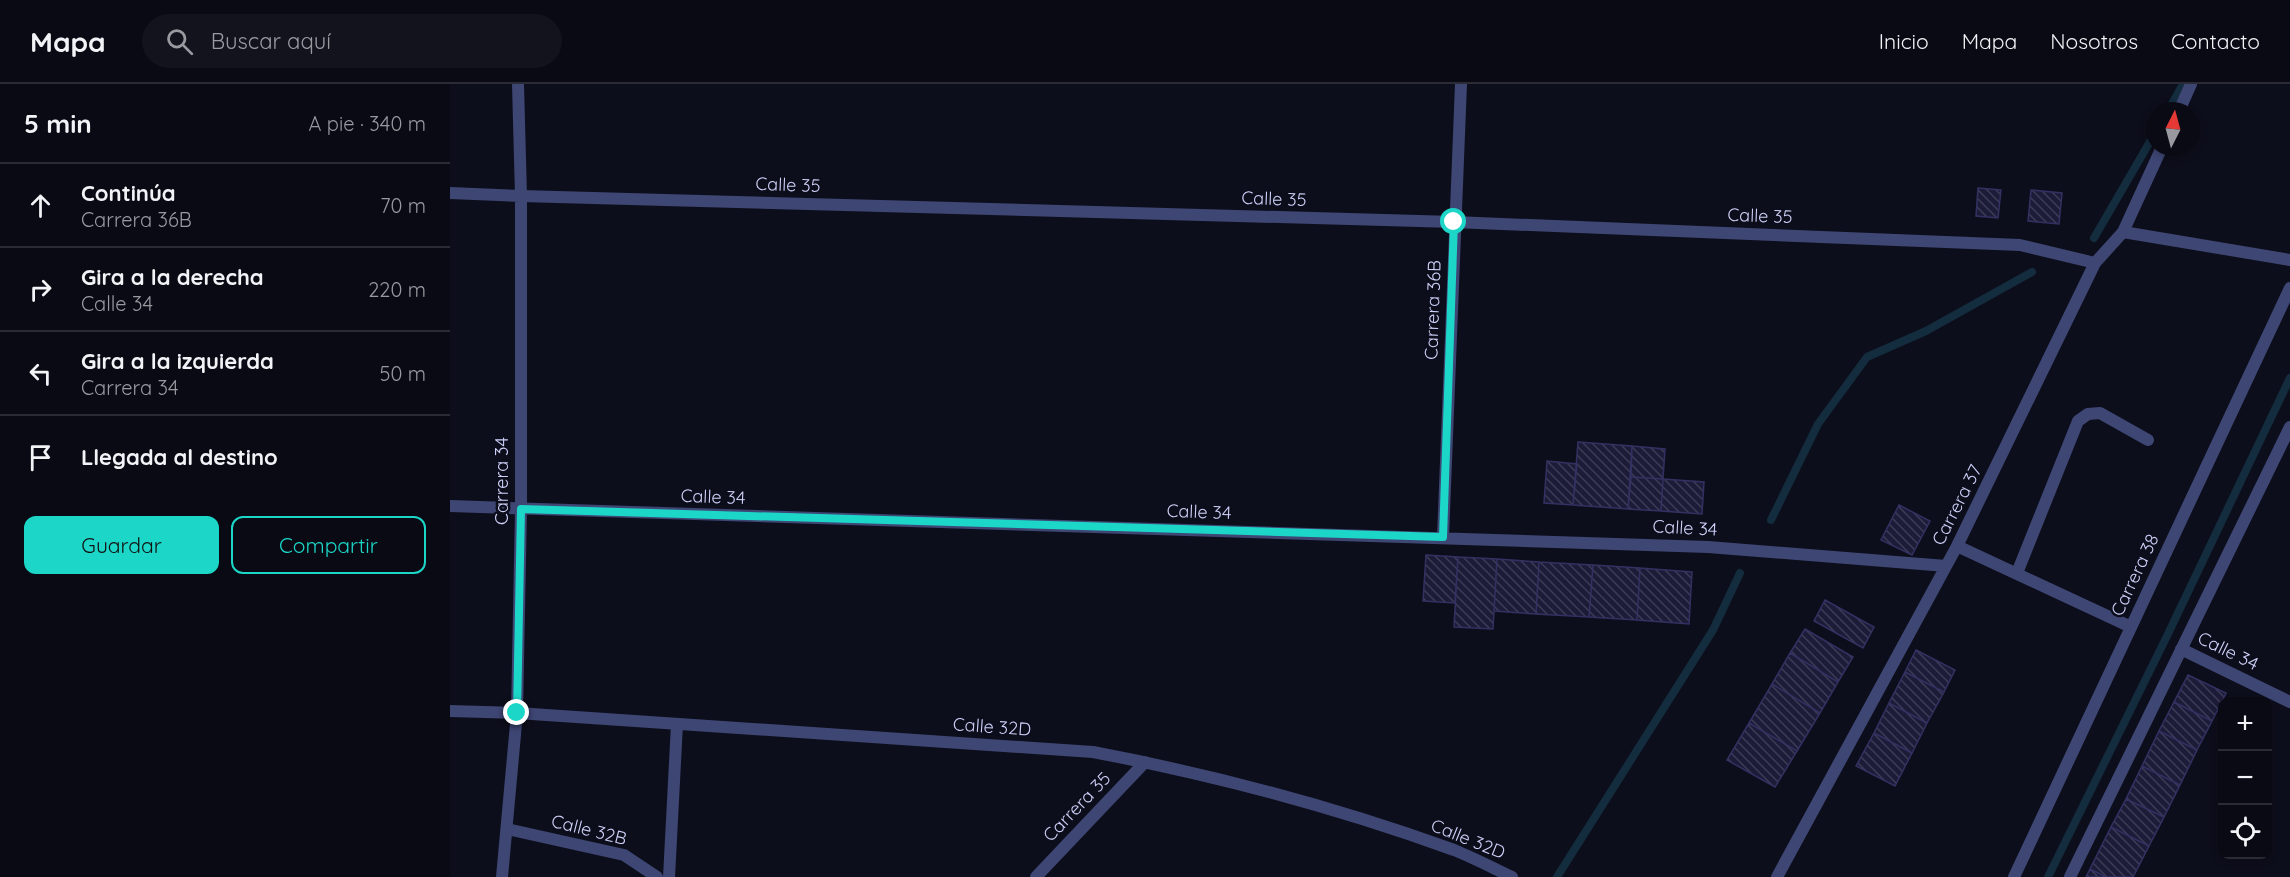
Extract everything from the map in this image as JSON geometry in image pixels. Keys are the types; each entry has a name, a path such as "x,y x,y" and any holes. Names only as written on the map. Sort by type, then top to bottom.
{"street":[{"name":"Carrera 34","path":"502,877 517,713 521,509 521,195 518,84"},
{"name":"Carrera 36B","path":"1443,537 1461,84"},
{"path":"2183,102 2191,84"},
{"name":"Carrera 37","path":"1777,877 1958,546 2095,263 2123,232 2158,156"},
{"name":"Calle 35","path":"450,193 1454,222 2020,245 2095,263"},
{"path":"2123,232 2290,260"},
{"name":"Carrera 38","path":"2013,877 2290,288"},
{"path":"2017,573 2078,421 2088,414 2100,413 2148,440"},
{"path":"2070,877 2290,428"},
{"name":"Calle 34","path":"450,506 1708,547 1946,566"},
{"path":"1958,546 2131,627"},
{"name":"Calle 34","path":"2181,649 2290,702"},
{"name":"Calle 32D","path":"450,711 517,713 1093,752 1145,762 1301,801 1456,851 1512,877"},
{"path":"669,877 677,724"},
{"name":"Carrera 35","path":"1036,877 1145,762"},
{"name":"Calle 32B","path":"507,829 624,855 657,877"}],"building":[{"path":"1978,188 2001,190 1998,218 1976,216"},
{"path":"2031,190 2062,193 2059,224 2028,221"},
{"path":"1578,442 1632,446 1628,509 1573,505"},
{"path":"1632,446 1665,449 1663,479 1631,477"},
{"path":"1547,461 1577,464 1573,505 1544,503"},
{"path":"1631,477 1663,479 1661,511 1628,509"},
{"path":"1663,479 1704,482 1702,514 1661,511"},
{"path":"1899,505 1930,521 1912,555 1881,540"},
{"path":"1426,555 1458,557 1455,603 1423,601"},
{"path":"1458,557 1497,559 1493,629 1454,627"},
{"path":"1497,559 1539,562 1536,614 1494,611"},
{"path":"1539,562 1593,565 1589,617 1536,614"},
{"path":"1593,565 1640,568 1637,620 1589,617"},
{"path":"1640,568 1692,572 1689,624 1637,620"},
{"path":"1825,600 1874,627 1863,648 1814,621"},
{"path":"1805,629 1853,657 1838,682 1790,653"},
{"path":"1916,650 1955,670 1944,692 1905,672"},
{"path":"1790,653 1838,682 1820,713 1772,684"},
{"path":"1905,672 1944,692 1927,723 1889,703"},
{"path":"2188,675 2226,693 2224,697 2218,697 2218,709 2212,721 2174,702"},
{"path":"1772,684 1820,713 1797,751 1749,723"},
{"path":"2174,702 2212,721 2197,750 2159,731"},
{"path":"1889,703 1927,723 1912,753 1874,733"},
{"path":"1749,723 1797,751 1775,787 1727,760"},
{"path":"2159,731 2197,750 2180,785 2142,766"},
{"path":"1874,733 1912,753 1895,786 1856,766"},
{"path":"2142,766 2180,785 2164,817 2126,799"},
{"path":"2126,799 2164,817 2149,846 2111,827"},
{"path":"2111,827 2149,846 2133,877 2106,877 2090,869"},
{"path":"2090,869 2106,877 2086,877"}],"waterway":[{"path":"2173,102 2183,84"},
{"path":"2094,238 2146,148"},
{"path":"1771,520 1818,424 1867,357 1926,331 2032,272"},
{"path":"2048,877 2167,636 2290,378"},
{"path":"1557,877 1713,630 1740,573"}],"route":[{"path":"517,713 521,509 1443,537 1454,222"}]}
